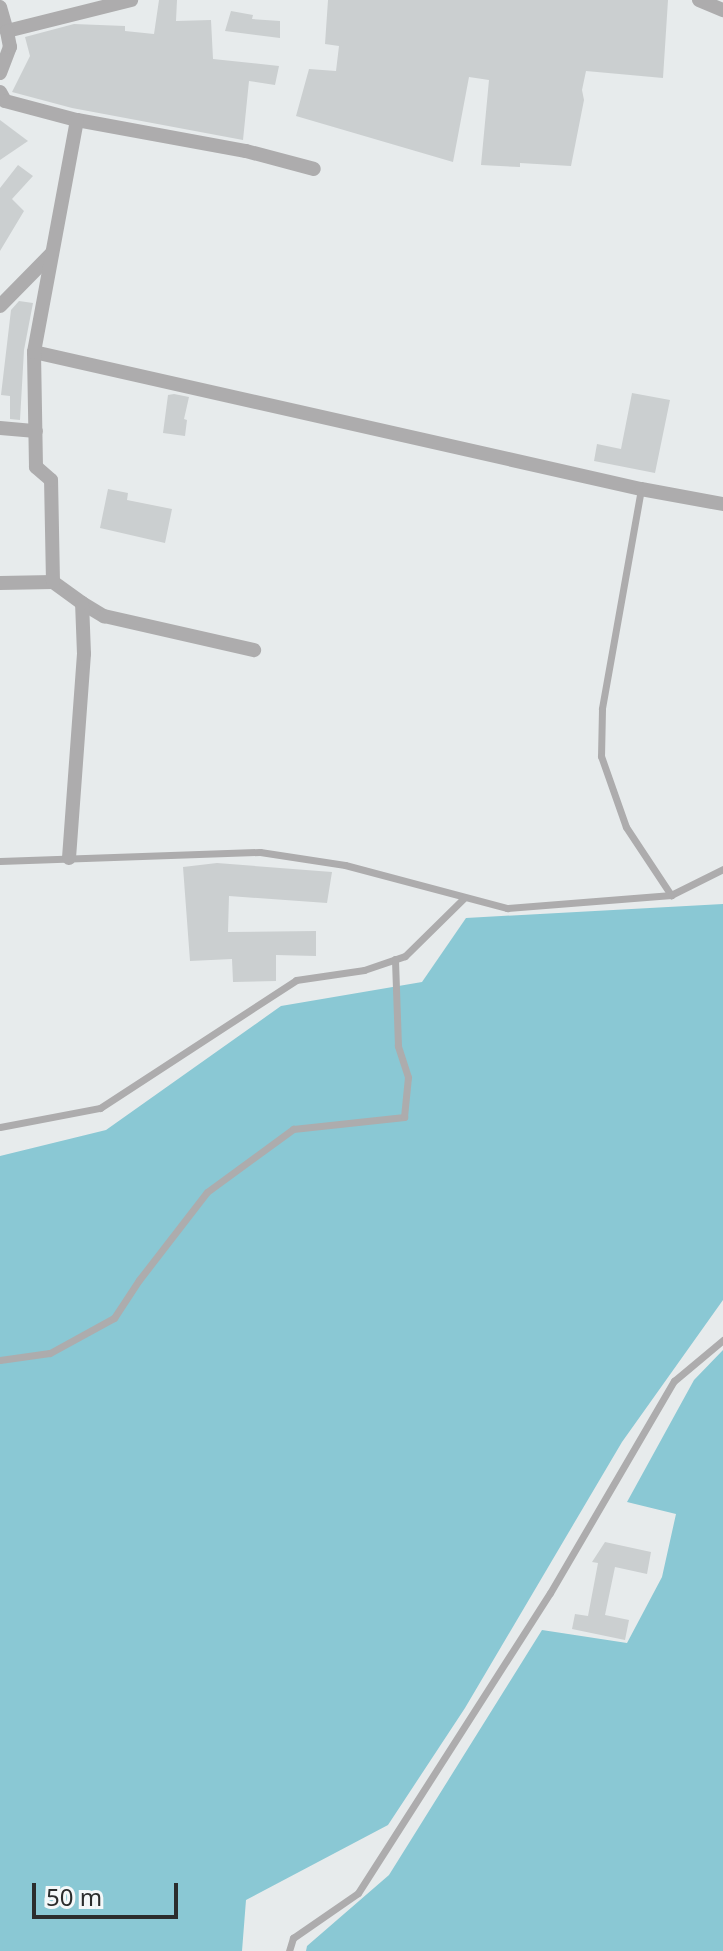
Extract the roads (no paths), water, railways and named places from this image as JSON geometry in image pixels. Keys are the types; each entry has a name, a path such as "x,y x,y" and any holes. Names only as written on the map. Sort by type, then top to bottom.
{"street":[{"path":"7,31 131,0"},
{"path":"699,0 723,10"},
{"path":"0,7 10,47 0,73"},
{"path":"0,92 5,101 77,120 178,142 246,151 314,169"},
{"path":"53,582 51,480 36,467 34,352 77,120"},
{"path":"0,306 52,253"},
{"path":"34,352 641,489 723,504"},
{"path":"0,428 36,431"},
{"path":"0,583 53,582 104,616 254,650"},
{"path":"69,858 84,654 82,603"}],"lane":[{"path":"641,489 602,709 601,756 626,827 671,895"},
{"path":"0,861 260,852 345,865 507,908 671,895 723,869"},
{"path":"0,1127 100,1108 296,980 364,970 405,956 464,898"},
{"path":"0,1360 50,1353 114,1318 139,1280 207,1192 293,1129 404,1117 408,1077 398,1046 395,959"},
{"path":"289,1951 293,1938 358,1893 550,1593 674,1381 723,1340"}]}
